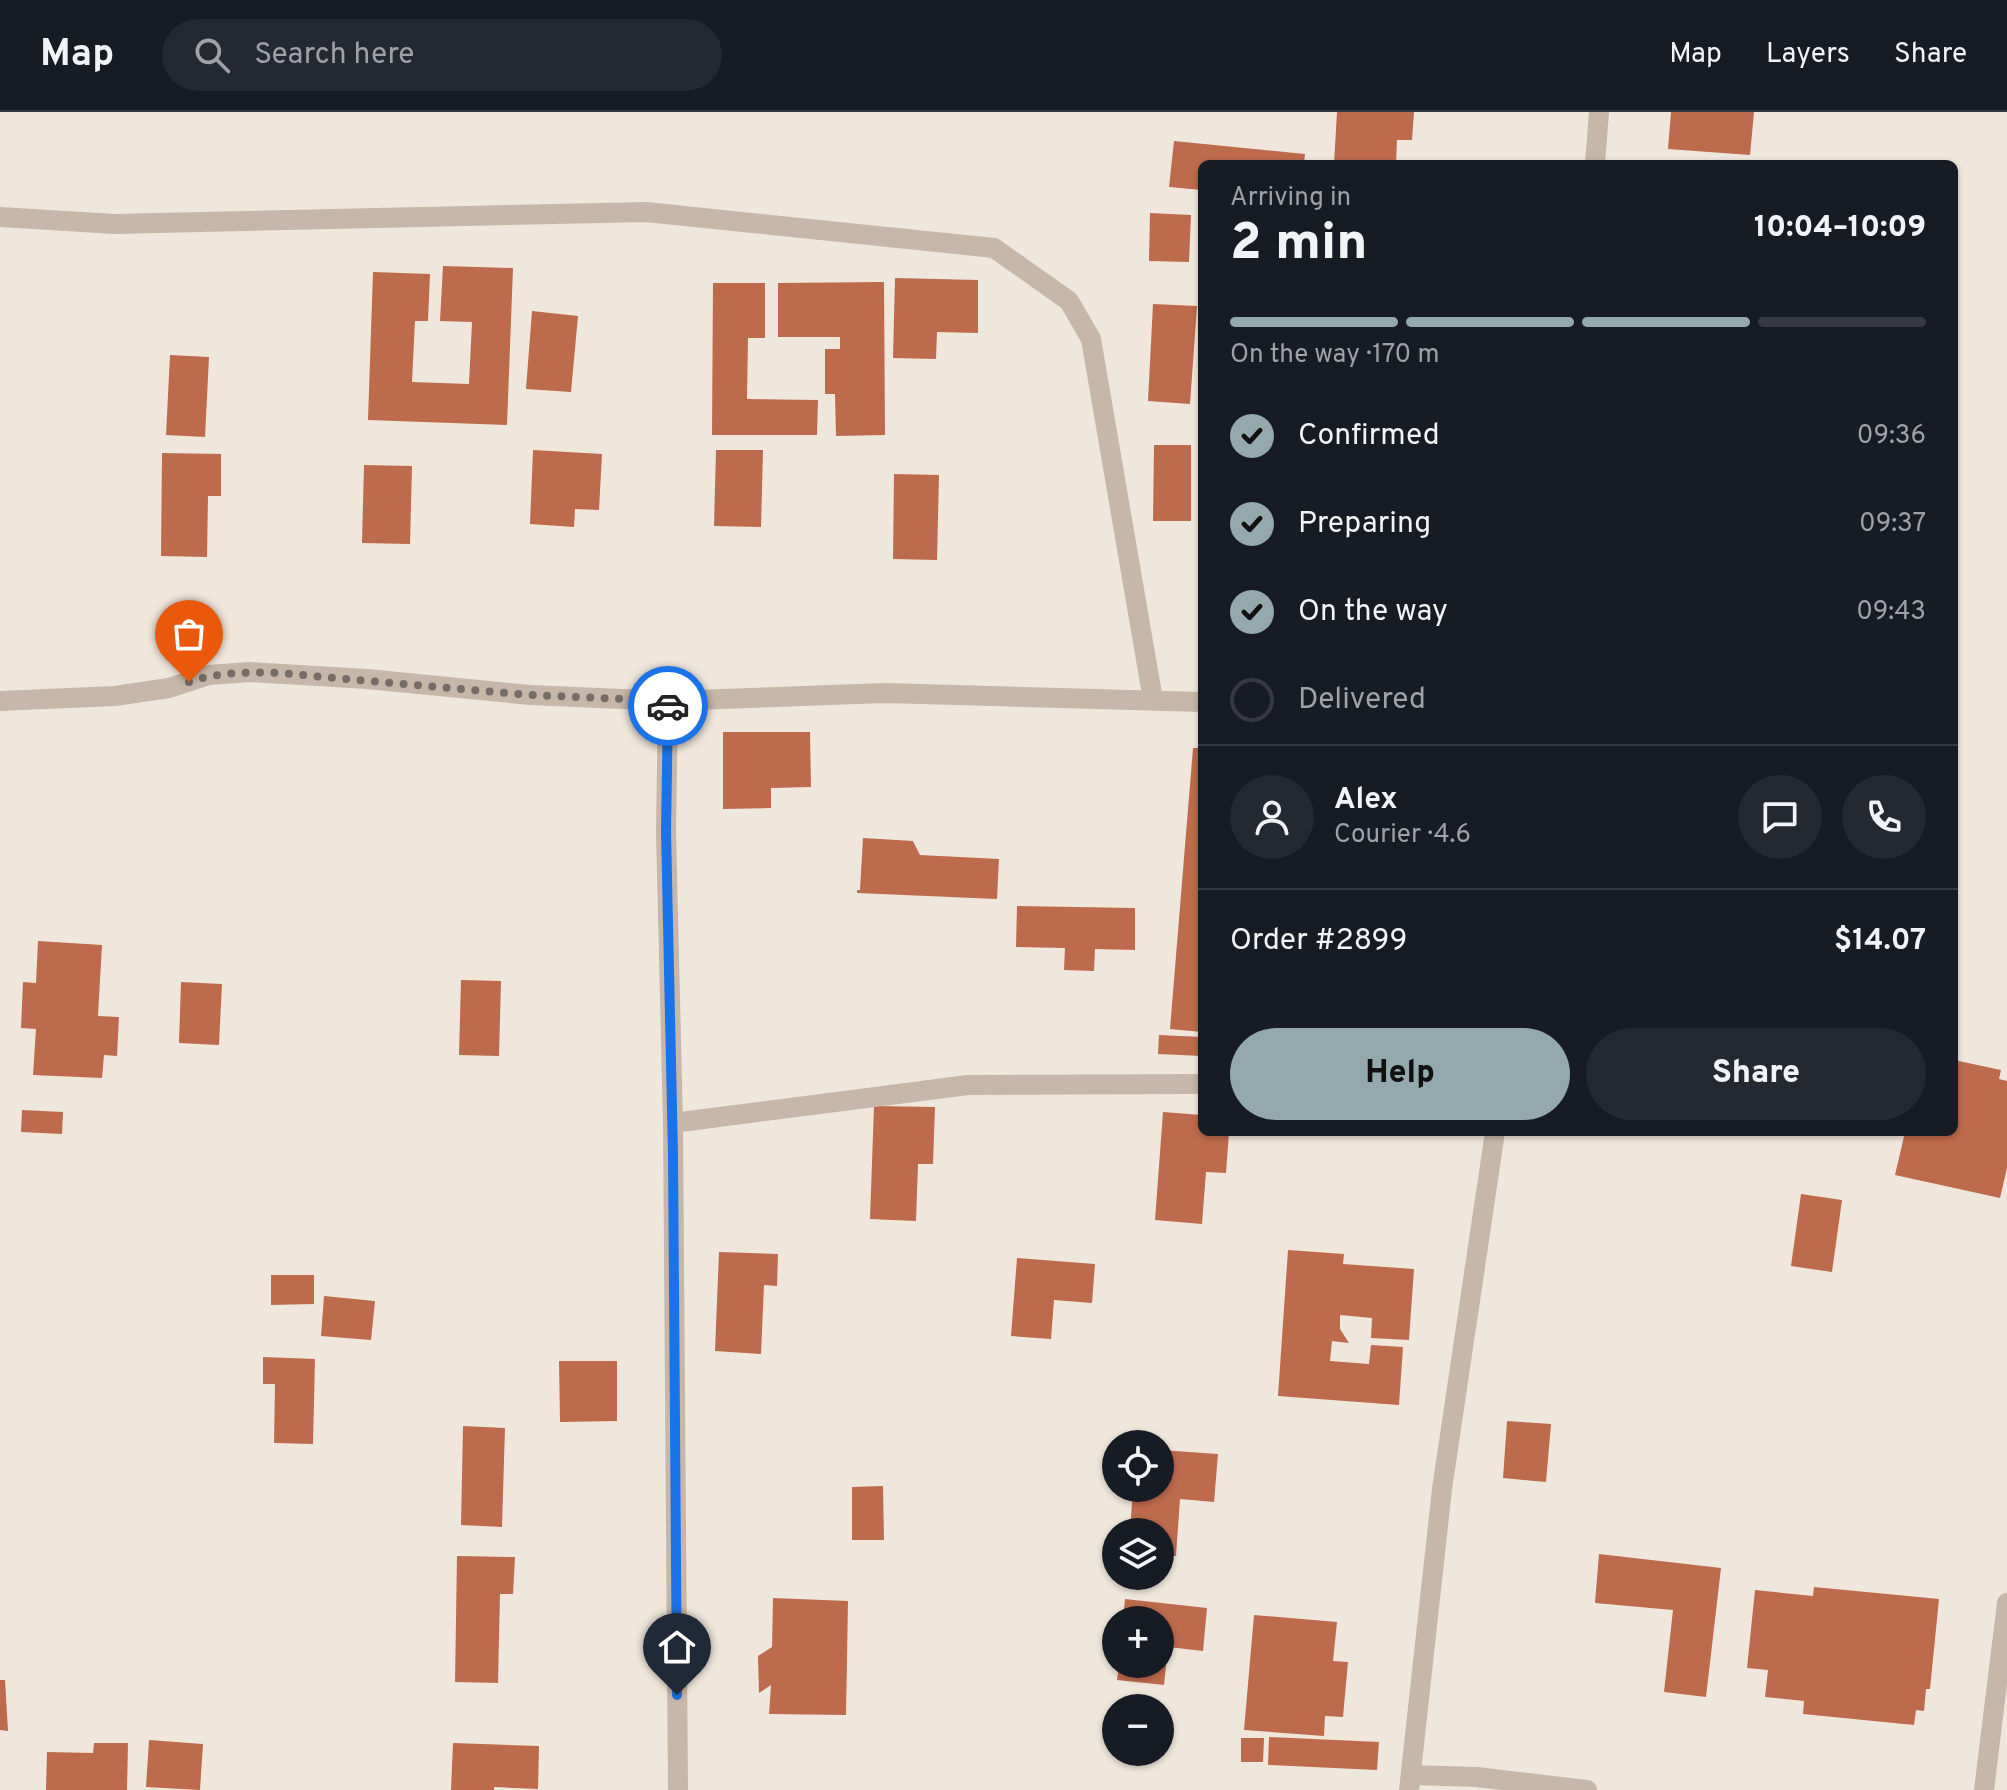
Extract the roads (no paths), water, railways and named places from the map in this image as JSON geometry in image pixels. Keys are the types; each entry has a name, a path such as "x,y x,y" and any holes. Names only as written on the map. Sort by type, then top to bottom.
{"street":[{"path":"1595,160 1599,112"},
{"path":"0,217 115,224 646,212 994,248 1069,301 1091,339 1153,700"},
{"path":"0,701 115,696 169,688 209,675 249,672 352,678 530,695 668,701 885,693 1198,702"},
{"path":"668,701 666,831 673,1123 678,1790"},
{"path":"673,1123 968,1085 1198,1084"},
{"path":"1494,1136 1442,1489 1411,1782 1477,1777 1587,1790"},
{"path":"1984,1790 2007,1603"}]}
